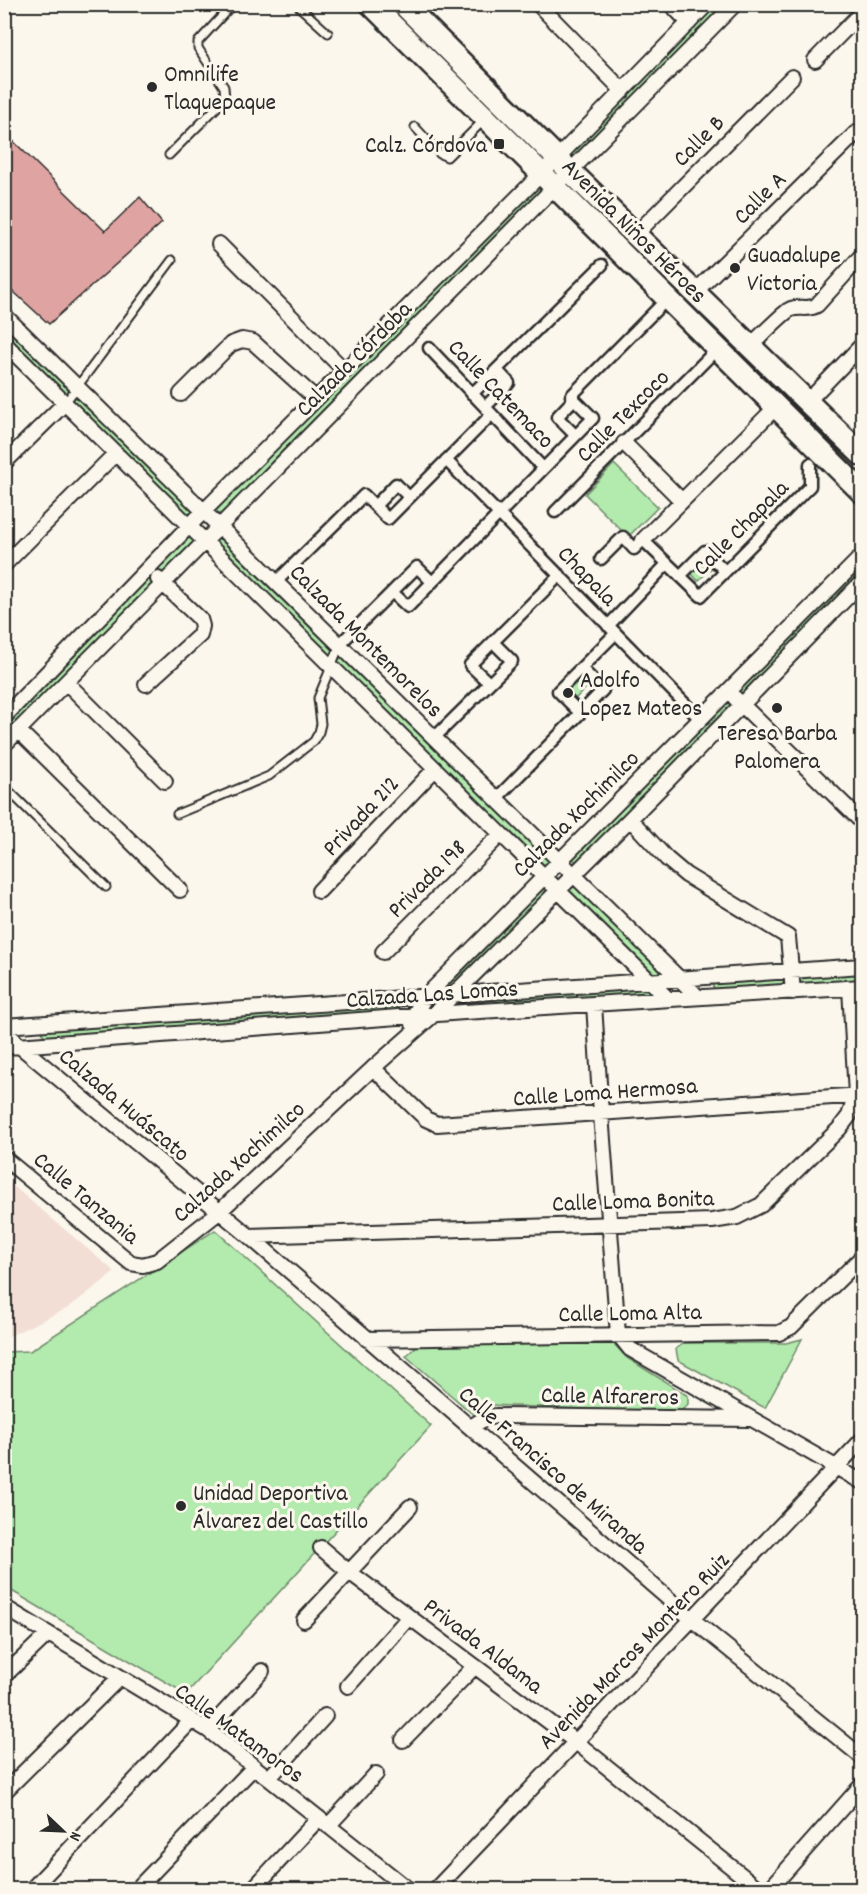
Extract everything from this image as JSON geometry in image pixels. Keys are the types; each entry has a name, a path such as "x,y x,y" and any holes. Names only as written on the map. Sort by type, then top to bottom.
{"main road":[{"name":"Avenida Niños Héroes","path":"371,4 862,492"},
{"name":"Avenida Niños Héroes","path":"403,4 563,165 862,455"}],"street":[{"path":"538,4 623,91"},
{"path":"671,4 689,23"},
{"name":"Calzada Córdoba","path":"563,165 623,91 707,4"},
{"name":"Calzada Córdoba","path":"4,717 189,526 384,331 735,4"},
{"path":"815,60 862,12"},
{"name":"Calle B","path":"635,235 792,77"},
{"name":"Calle A","path":"694,293 856,133"},
{"name":"Calzada Córdoba","path":"4,745 397,346 548,180"},
{"path":"219,244 345,371"},
{"path":"750,346 788,311 797,308 814,308 862,255"},
{"path":"472,394 602,265"},
{"path":"392,592 408,607 593,418 571,396 668,298"},
{"name":"Calzada Montemorelos","path":"4,315 698,997"},
{"path":"384,331 397,346"},
{"path":"6,344 22,332"},
{"path":"181,394 231,344 242,340 253,342 316,399"},
{"name":"Calzada Montemorelos","path":"6,344 668,999"},
{"path":"808,401 862,345"},
{"name":"Calle Catemaco","path":"429,348 543,468"},
{"name":"Calle Texcoco","path":"555,512 718,348"},
{"path":"276,582 364,495 388,519 447,460 509,382 497,370"},
{"path":"574,399 557,417 575,435"},
{"path":"4,463 66,403"},
{"path":"601,559 623,537 634,549 777,406"},
{"path":"624,443 682,501"},
{"path":"4,565 116,453"},
{"name":"Chapala","path":"447,460 700,719"},
{"name":"Calle Chapala","path":"580,714 558,691 581,668 667,564 701,596 810,486 810,464"},
{"path":"375,506 396,484 410,497"},
{"path":"644,540 667,564"},
{"path":"680,576 705,551 725,571"},
{"name":"Calzada Xochimilco","path":"412,1035 413,1017 426,996 862,556"},
{"path":"146,684 200,635 202,630 200,619 162,584 149,567"},
{"path":"340,644 417,567 432,582"},
{"path":"489,684 470,665 560,575"},
{"name":"Calzada Xochimilco","path":"143,1266 157,1261 219,1212 432,1016 630,819 862,582"},
{"path":"280,615 294,600"},
{"path":"435,738 512,661 493,642"},
{"path":"496,799 603,690 581,668"},
{"path":"66,682 165,781"},
{"path":"32,690 45,703"},
{"path":"729,691 862,822"},
{"path":"388,722 402,706"},
{"path":"18,730 180,890"},
{"name":"Privada 212","path":"319,891 435,769"},
{"path":"630,819 667,859 686,875 788,937 793,992"},
{"name":"Privada 198","path":"383,952 500,835"},
{"name":"Calzada Las Lomas","path":"4,1028 862,966"},
{"name":"Calzada Las Lomas","path":"4,1047 594,1004 856,988"},
{"name":"Calle Loma Bonita","path":"249,1236 712,1221 737,1217 754,1210 768,1200 839,1129 849,1116 859,1095 856,988"},
{"path":"594,1004 618,1334"},
{"name":"Calzada Huáscato","path":"4,1028 21,1047 219,1212"},
{"name":"Calle Loma Hermosa","path":"373,1068 426,1119 442,1124 859,1095"},
{"name":"Calle Tanzania","path":"4,1158 131,1263 143,1266"},
{"name":"Calle Francisco de Miranda","path":"219,1212 693,1620 709,1630 862,1757"},
{"name":"Calle Loma Alta","path":"367,1339 784,1332 862,1257"},
{"name":"Calle Alfareros","path":"618,1334 630,1349 862,1482"},
{"name":"Calle Alfareros","path":"471,1427 485,1418 496,1416 751,1419"},
{"name":"Avenida Marcos Montero Ruiz","path":"435,1890 862,1440"},
{"path":"304,1620 410,1507"},
{"name":"Privada Aldama","path":"321,1548 348,1571 576,1742 760,1890"},
{"name":"Calle Matamoros","path":"4,1607 208,1730 409,1890"},
{"path":"348,1686 409,1617"},
{"path":"4,1676 48,1634"},
{"path":"403,1740 475,1666"},
{"path":"208,1730 262,1671"},
{"path":"4,1792 120,1677"},
{"path":"268,1778 324,1716"},
{"path":"31,1890 192,1720"},
{"path":"136,1890 254,1767"},
{"path":"252,1890 376,1774"},
{"path":"769,1890 862,1785"}],"lane":[{"path":"169,155 225,99 225,90 198,48 198,42 233,4"},
{"path":"296,4 328,33"},
{"path":"416,127 440,154 447,157 486,118"},
{"path":"66,403 172,260"},
{"path":"177,814 269,776 314,741 321,724 318,698 333,667 340,644"},
{"path":"4,786 106,887"}],"shaded area":[{"path":"5,1179 115,1272 68,1308 5,1338"}],"green space":[{"path":"710,5 729,5 570,166 557,158"},
{"path":"545,177 552,189 219,526 204,512 190,525 205,541 5,742 5,720 189,526 5,338 4,314 204,511"},
{"path":"614,464 658,507 628,537 585,494"},
{"path":"222,534 553,859 543,869 212,544"},
{"path":"705,559 713,567 698,581 691,573"},
{"path":"862,563 862,583 580,868 572,857"},
{"path":"582,677 589,685 575,699 567,692"},
{"path":"576,878 668,974 651,975 561,887"},
{"path":"543,884 549,891 455,994 442,990"},
{"path":"862,969 862,986 799,991 796,975"},
{"path":"792,971 793,992 715,991 711,982"},
{"path":"649,980 663,995 482,1006 483,997"},
{"path":"398,1004 399,1014 46,1040 41,1030"},
{"name":"Unidad Deportiva Álvarez del Castillo","path":"215,1230 431,1426 186,1694 5,1587 5,1352 30,1351"},
{"path":"802,1339 765,1408 678,1360 676,1349 684,1343 786,1343"},
{"path":"612,1342 627,1358 688,1396 688,1404 679,1413 490,1405 476,1417 406,1356 420,1343"}],"building":[{"path":"4,132 105,231 140,197 162,223 49,324 4,283"}],"place":[{"name":"Omnilife Tlaquepaque","path":"152,87"},
{"name":"Calz. Córdova","path":"499,144"},
{"name":"Guadalupe Victoria","path":"735,268"},
{"name":"Adolfo Lopez Mateos","path":"568,693"},
{"name":"Teresa Barba Palomera","path":"777,708"},
{"name":"Unidad Deportiva Álvarez del Castillo","path":"181,1506"}]}
